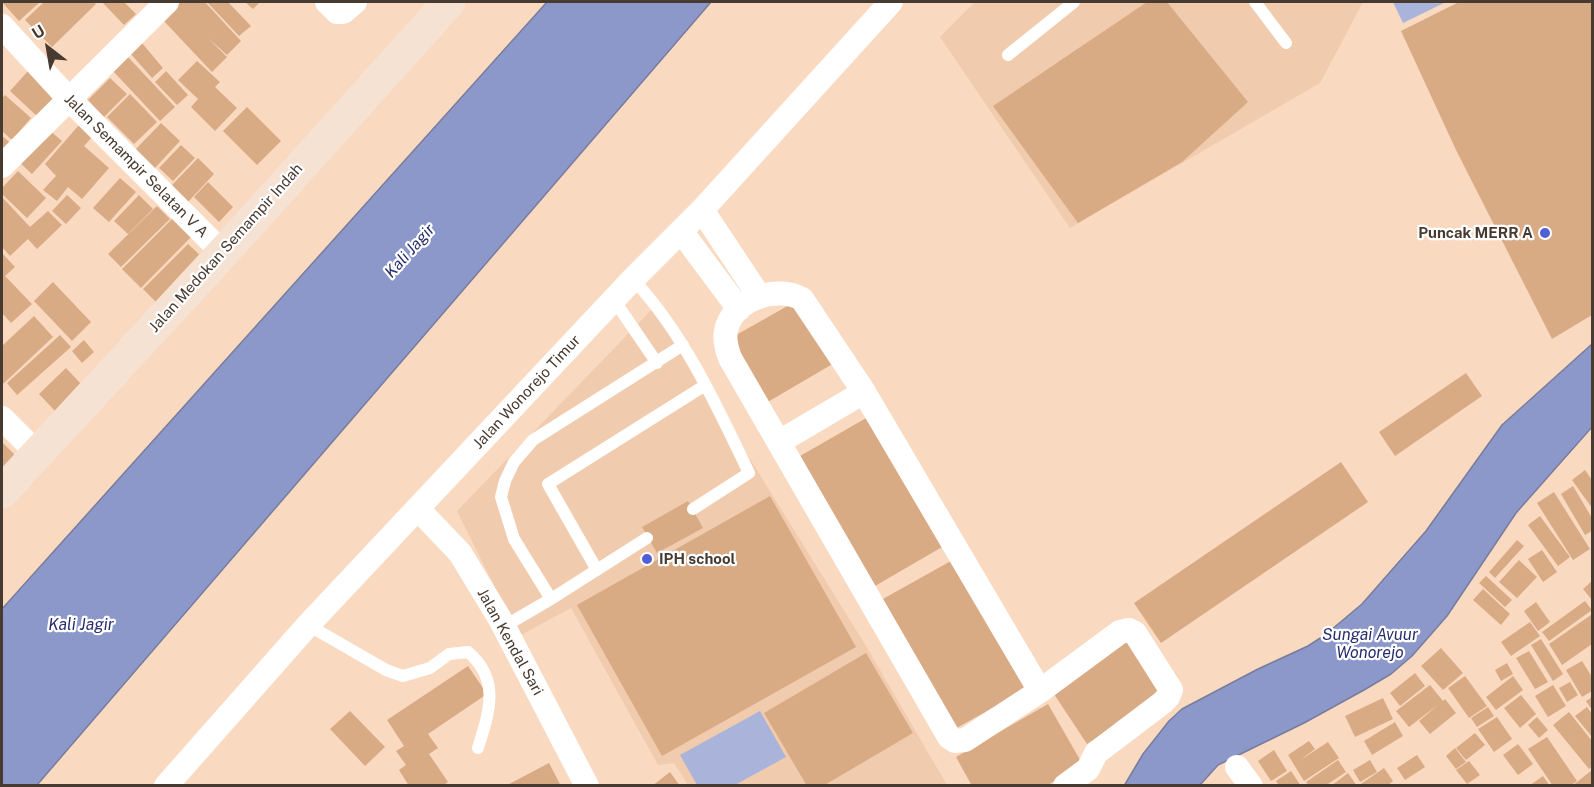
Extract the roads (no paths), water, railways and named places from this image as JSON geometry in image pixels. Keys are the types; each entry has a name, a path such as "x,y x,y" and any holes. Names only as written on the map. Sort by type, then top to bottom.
{"street":[{"path":"2,166 167,2"},
{"path":"327,2 337,12 343,12 355,2"},
{"name":"Jalan Medokan Semampir Indah","path":"2,492 223,253 448,2"},
{"name":"Jalan Wonorejo Timur","path":"166,786 308,626 633,279 702,210 891,2"},
{"name":"Jalan Semampir Selatan V A","path":"2,26 69,99 223,253"},
{"path":"702,210 759,296"},
{"path":"681,231 739,309"},
{"path":"1040,691 864,392 802,299 788,294 771,293 759,296 739,309 729,322 726,331 727,350 949,737 955,741 965,740 1040,691 1120,632 1129,630 1135,633 1171,690 1168,697 1096,753 1088,769 1065,786"},
{"path":"779,442 864,392"},
{"path":"2,418 38,453"},
{"name":"Jalan Kendal Sari","path":"418,509 460,553 503,627 587,786"}],"lane":[{"path":"1008,55 1074,2"},
{"path":"1255,2 1286,43"},
{"path":"633,279 683,345 749,473 693,509"},
{"path":"614,300 657,363"},
{"path":"551,599 514,539 501,497 505,481 514,462 533,440 683,345"},
{"path":"597,570 548,484 704,386"},
{"path":"503,627 647,538"},
{"path":"308,626 386,670 403,676 430,668 449,654 468,652 481,663 487,676 490,701 478,748"}],"water":[{"name":"Kali Jagir","path":"547,2 711,2 37,785 2,785 2,609"},
{"name":"Sungai Avuur Wonorejo","path":"1592,344 1592,427 1516,513 1447,616 1412,656 1391,674 1364,690 1304,723 1218,765 1200,785 1124,786 1143,754 1169,721 1182,709 1308,646 1362,604 1426,531 1502,425"}],"place":[{"name":"Puncak MERR A","path":"1545,233"},
{"name":"IPH school","path":"647,559"}]}
